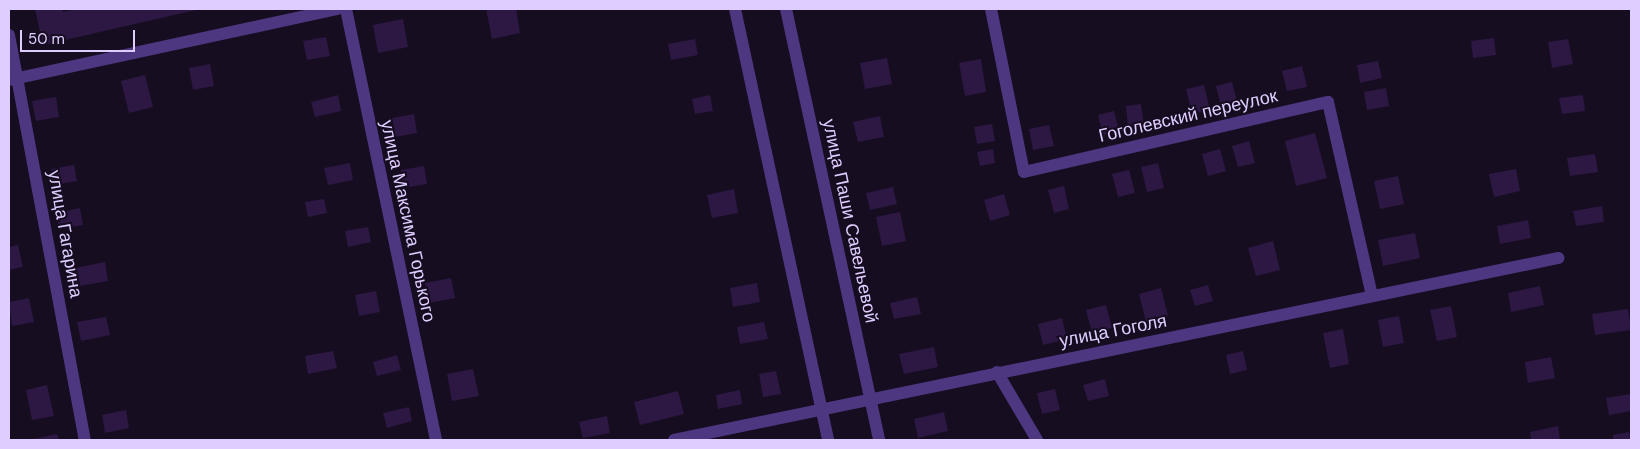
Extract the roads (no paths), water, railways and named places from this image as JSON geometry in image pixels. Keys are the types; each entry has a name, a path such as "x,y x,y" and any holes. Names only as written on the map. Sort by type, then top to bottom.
{"street":[{"path":"14,78 336,9"},
{"name":"улица Максима Горького","path":"346,9 436,440"},
{"path":"736,9 828,440"},
{"name":"улица Паши Савельевой","path":"786,9 879,440"},
{"name":"Гоголевский переулок","path":"991,9 1024,172 1328,102 1372,296"},
{"name":"улица Гагарина","path":"9,35 14,78 85,440"},
{"name":"улица Гоголя","path":"674,440 870,398 1558,258"},
{"path":"997,372 1037,440"}]}
